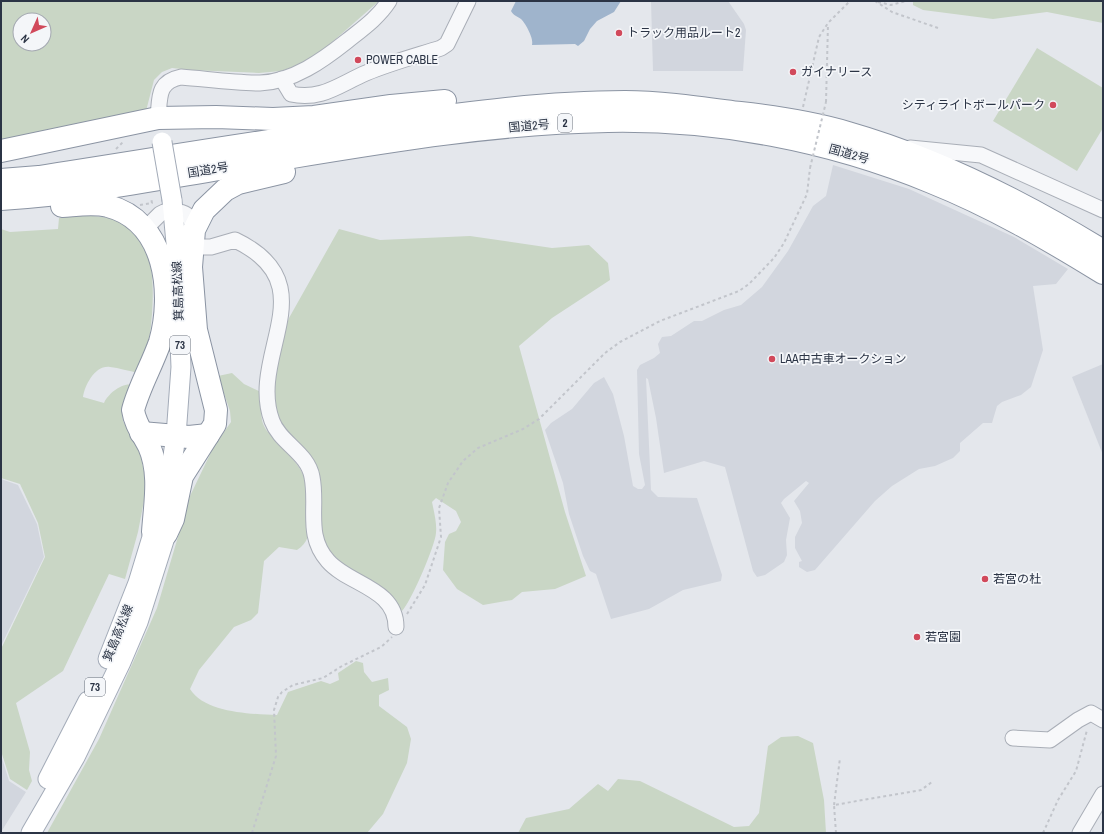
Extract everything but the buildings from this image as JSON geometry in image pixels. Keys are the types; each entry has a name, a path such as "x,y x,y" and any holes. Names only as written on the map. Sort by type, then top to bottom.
{"highway":[{"path":"1,151 158,118 216,117 273,119 314,117 482,96 610,91 642,95 673,104"},
{"name":"国道2号","path":"1,180 40,177 338,130 471,113 567,104 625,102 673,104 770,117 846,132 893,147 1005,195 1103,251"},
{"name":"国道2号","path":"1,199 74,192 395,141 507,128 609,121 690,123 784,137 893,167 934,183 997,212 1103,273"},
{"path":"159,533 173,519 182,476 215,424 216,410 196,330 191,267 193,238 204,210 225,190 238,183 329,163 395,141"},
{"path":"1,212 50,206 94,204 107,206 132,217 145,229 155,244 163,264 166,288 163,326 160,342 133,410 135,422 149,446 156,467 159,533"},
{"path":"141,433 200,437 208,435"}],"main road":[{"name":"箕島高松線","path":"31,833 76,757 121,662 138,622 168,489 176,436 181,367 176,243 166,208 162,142 158,118"},
{"name":"箕島高松線","path":"16,833 57,763 111,652 159,533"}],"street":[{"path":"158,118 160,93 163,84 170,79 181,77 261,83 282,79 313,66 325,58 366,26 384,9 389,1"},
{"path":"282,79 292,94 303,96 317,95 337,88 366,73 441,48 447,44 468,1"},
{"path":"893,147 981,155 1103,210"},
{"path":"145,229 166,208 185,213 190,217 193,238 211,247 235,240 256,252 278,278 282,293 280,325 270,358 268,385 268,408 272,422 281,436 308,464 312,477 313,533 323,555 345,576 372,589 383,597 396,617 396,627"},
{"path":"1013,738 1050,740 1078,720 1097,716"},
{"path":"1080,833 1103,794"}],"path":[{"path":"800,123 819,37 828,22 850,1"},
{"path":"876,2 891,5 906,1"},
{"path":"876,2 904,17 938,28"},
{"path":"252,833 276,756 274,710 278,697 282,692 293,685 323,678 342,666 381,647 391,638 396,627 414,604 425,585 441,537 439,508 448,483 463,461 478,448 523,429 539,419 605,353 620,342 660,321 739,291 749,284 774,258 793,226 807,194 810,168 826,102 828,22"},
{"path":"136,205 152,203 151,198"},
{"path":"136,209 166,208"},
{"path":"1043,833 1058,800 1076,771 1097,716"},
{"path":"836,833 834,805 840,758"},
{"path":"834,805 921,790 932,782"}],"shaded area":[{"path":"651,1 728,1 744,24 746,30 743,71 653,71"},
{"path":"833,165 909,189 1014,237 1068,269 1056,284 1033,286 1043,350 1031,387 1021,395 1002,402 997,406 992,423 983,423 960,443 960,451 953,458 935,466 919,469 892,486 875,501 815,570 807,572 799,567 799,562 802,561 795,548 795,537 802,523 800,511 794,501 809,483 806,481 781,503 790,518 786,540 787,555 784,562 765,575 757,577 753,571 725,467 704,461 664,473 656,418 648,379 646,378 651,490 658,497 697,498 722,575 721,581 683,590 649,609 611,619 596,574 590,571 583,556 569,514 563,483 545,430 551,423 572,409 594,383 604,377 613,394 624,436 633,486 638,489 642,489 645,485 639,454 637,370 640,365 654,358 660,353 658,344 662,337 671,336 694,321 702,321 724,310 741,305 762,287 788,251 813,206 826,196"},
{"path":"1103,364 1103,455 1072,377"},
{"path":"1,479 18,485 37,524 44,557 1,646"},
{"path":"1,755 9,781 26,792 1,832"}],"green space":[{"path":"1,1 379,1 322,51 304,63 281,71 259,73 172,68 162,72 154,80 146,111 1,145"},
{"path":"913,1 1103,1 1103,23 1047,12 993,19 923,10 913,5"},
{"name":"シティライトボールパーク","path":"1037,48 1103,88 1103,128 1077,171 993,121"},
{"path":"69,215 102,217 120,222 132,229 140,239 150,262 153,289 151,329 147,347 138,373 110,367 100,369 95,372 88,382 83,397 104,403 109,396 120,387 124,385 133,385 123,407 122,415 123,421 140,453 147,485 138,532 125,579 109,574 63,671 16,703 30,752 29,770 32,781 27,790 10,779 1,751 1,649 45,557 38,523 20,484 1,478 1,229 10,232 58,229 59,218"},
{"path":"339,229 380,240 470,236 552,248 589,245 608,263 610,280 552,318 519,346 565,512 586,576 555,589 522,592 512,600 483,605 457,589 443,570 445,542 449,534 456,531 461,522 456,511 436,498 432,502 436,525 435,540 411,597 402,611 348,573 322,546 316,475 283,431 274,408 276,352 289,318"},
{"path":"232,373 244,384 263,393 261,414 264,426 297,464 302,472 307,487 309,532 307,540 297,550 279,547 264,561 258,613 251,620 234,627 199,670 190,689 197,697 217,708 242,713 277,715 288,692 321,681 330,684 339,680 338,673 356,661 363,663 364,672 372,682 388,678 389,690 379,695 379,706 407,727 411,739 407,763 383,814 367,833 47,833 99,739 157,608 190,496 213,448 231,422 230,411 218,376"},
{"path":"798,736 813,743 824,800 826,833 518,833 526,818 569,809 598,784 608,791 618,779 640,781 734,827 749,826 759,813 768,746 781,737"}],"water":[{"path":"516,1 621,1 614,12 597,21 590,29 584,41 578,46 575,44 532,45 531,35 525,24 511,11"}],"place":[{"name":"トラック用品ルート2","path":"619,33"},
{"name":"POWER CABLE","path":"358,60"},
{"name":"ガイナリース","path":"793,72"},
{"name":"シティライトボールパーク","path":"1053,105"},
{"name":"LAA中古車オークション","path":"772,359"},
{"name":"若宮の杜","path":"985,579"},
{"name":"若宮園","path":"917,637"}]}
